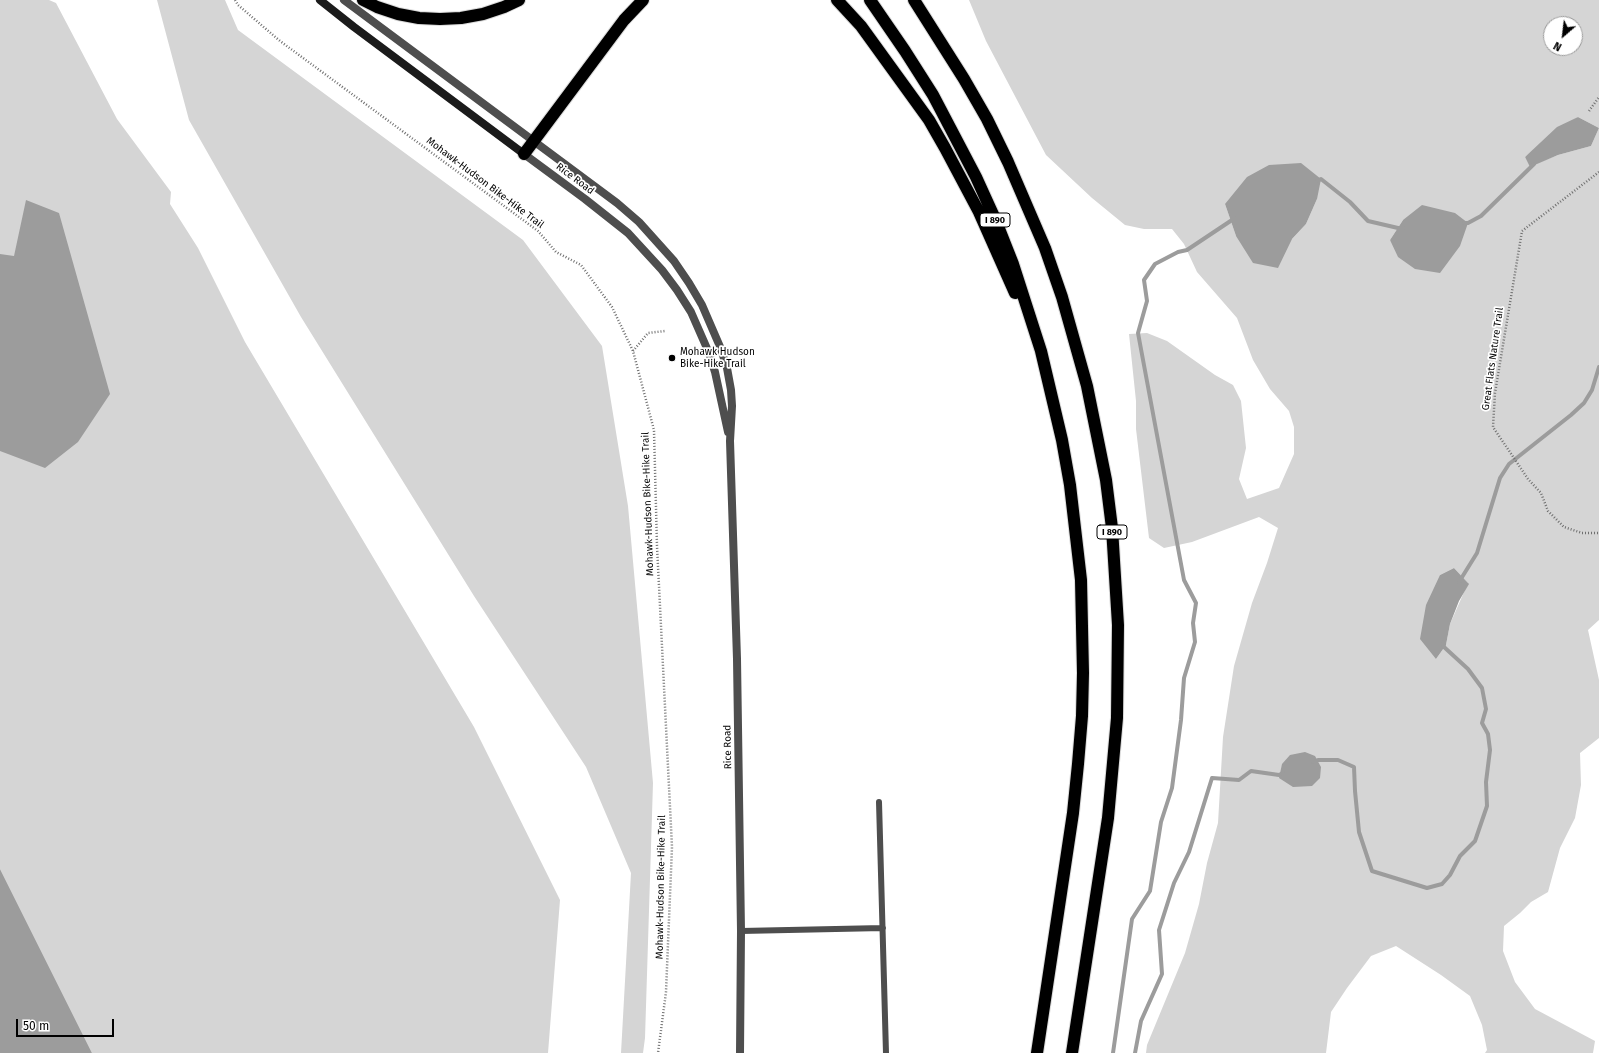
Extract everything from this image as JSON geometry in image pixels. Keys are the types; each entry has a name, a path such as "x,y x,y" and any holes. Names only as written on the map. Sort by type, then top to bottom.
{"highway":[{"path":"363,0 398,14 419,18 440,19 461,18 483,14 519,0"},
{"path":"524,154 624,20 643,0"},
{"path":"838,0 861,26 929,120 979,212 1041,351"},
{"name":"I 890","path":"870,0 933,95 976,177 996,221 1013,264 1041,351 1062,440 1075,524 1081,580 1083,673 1078,764 1073,813 1037,1053"},
{"name":"I 890","path":"915,0 941,40 990,126 1023,196 1045,248 1062,297 1087,386 1106,480 1112,528 1118,625 1114,767 1103,856 1072,1053"}],"main road":[{"name":"Rice Road","path":"320,0 524,154"}],"street":[{"name":"Rice Road","path":"344,0 534,141 639,222 674,261 689,283 712,327 727,368 732,406 730,441 737,659 741,931 740,1053"},
{"name":"Rice Road","path":"524,154 628,233 662,270 677,290 690,312 709,353 715,372 730,441"}],"lane":[{"path":"879,802 886,1053"},
{"path":"741,931 883,928"}],"path":[{"name":"Mohawk-Hudson Bike-Hike Trail","path":"235,0 238,5 280,41 538,231 556,252 581,265 612,307 633,351 654,430 657,546 672,847 666,992 658,1053"},
{"path":"1589,111 1599,97"},
{"name":"Great Flats Nature Trail","path":"1599,172 1522,231 1496,385 1493,427 1528,479 1542,492 1548,511 1564,527 1582,533 1599,533"},
{"path":"633,351 648,333 665,331"}],"shaded area":[{"path":"0,0 49,0 56,3 117,119 171,192 170,204 198,248 245,342 474,727 560,900 548,1053 92,1053 0,869"},
{"path":"157,0 225,0 238,30 523,240 602,346 628,506 653,783 645,1038 643,1053 621,1053 631,873 586,767 474,596 301,317 189,120"},
{"path":"969,0 1599,0 1599,128 1599,620 1588,630 1599,680 1599,738 1580,753 1581,785 1575,818 1560,848 1548,892 1531,902 1504,926 1503,951 1515,982 1535,1009 1595,1041 1593,1053 1485,1053 1487,1050 1482,1025 1470,996 1396,946 1371,956 1331,1012 1326,1053 1146,1053 1147,1045 1185,953 1199,904 1207,863 1218,823 1223,737 1234,666 1252,603 1278,528 1259,517 1192,542 1164,548 1149,538 1136,429 1136,401 1129,334 1147,333 1167,341 1215,375 1233,385 1241,401 1246,448 1239,479 1247,499 1279,488 1294,454 1294,427 1289,411 1270,389 1253,360 1237,318 1197,272 1184,244 1172,229 1144,229 1125,225 1092,198 1046,155 986,41","holes":["1578,117 1599,128 1591,146 1558,155 1530,166 1525,157","1317,199 1306,224 1292,239 1236,236 1225,204","1403,220 1416,269 1390,240","1454,568 1468,583 1450,624 1446,645 1436,659 1440,575"]},
{"path":"1578,117 1599,128 1591,146 1558,155 1530,167 1525,157 1557,127"},
{"path":"1301,163 1321,179 1317,199 1306,224 1292,239 1278,268 1253,263 1236,236 1225,204 1247,177 1269,165"},
{"path":"26,200 59,213 110,394 78,442 45,468 0,451 0,254 14,256"},
{"path":"1422,205 1455,213 1468,223 1460,246 1440,273 1415,269 1398,257 1390,240 1403,220"},
{"path":"1454,568 1469,584 1459,601 1450,624 1446,645 1436,659 1420,639 1426,605 1440,575"},
{"path":"1305,752 1315,756 1321,767 1320,778 1312,786 1293,787 1279,778 1282,764 1290,755"},
{"path":"0,869 92,1053 0,1053"}],"waterway":[{"path":"1464,223 1468,223 1481,216 1534,164"},
{"path":"1317,181 1321,179 1350,202 1368,221 1403,228"},
{"path":"1113,1053 1132,919 1150,891 1161,822 1172,788 1181,720 1184,678 1195,642 1193,623 1196,603 1184,580 1138,333 1147,301 1144,280 1155,264 1178,252 1187,250 1235,218"},
{"path":"1459,582 1477,553 1500,478 1509,464 1584,403 1592,390 1599,367"},
{"path":"1313,762 1318,760 1338,760 1354,767 1359,832 1372,871 1427,888 1442,884 1450,875 1460,856 1475,841 1487,806 1486,782 1490,750 1488,734 1482,723 1486,709 1482,688 1468,669 1444,647 1443,642"},
{"path":"1135,1053 1141,1021 1162,974 1159,930 1174,883 1189,852 1212,778 1239,780 1251,771 1279,775 1283,773"}],"place":[{"name":"Mohawk Hudson Bike-Hike Trail","path":"672,358"}]}
